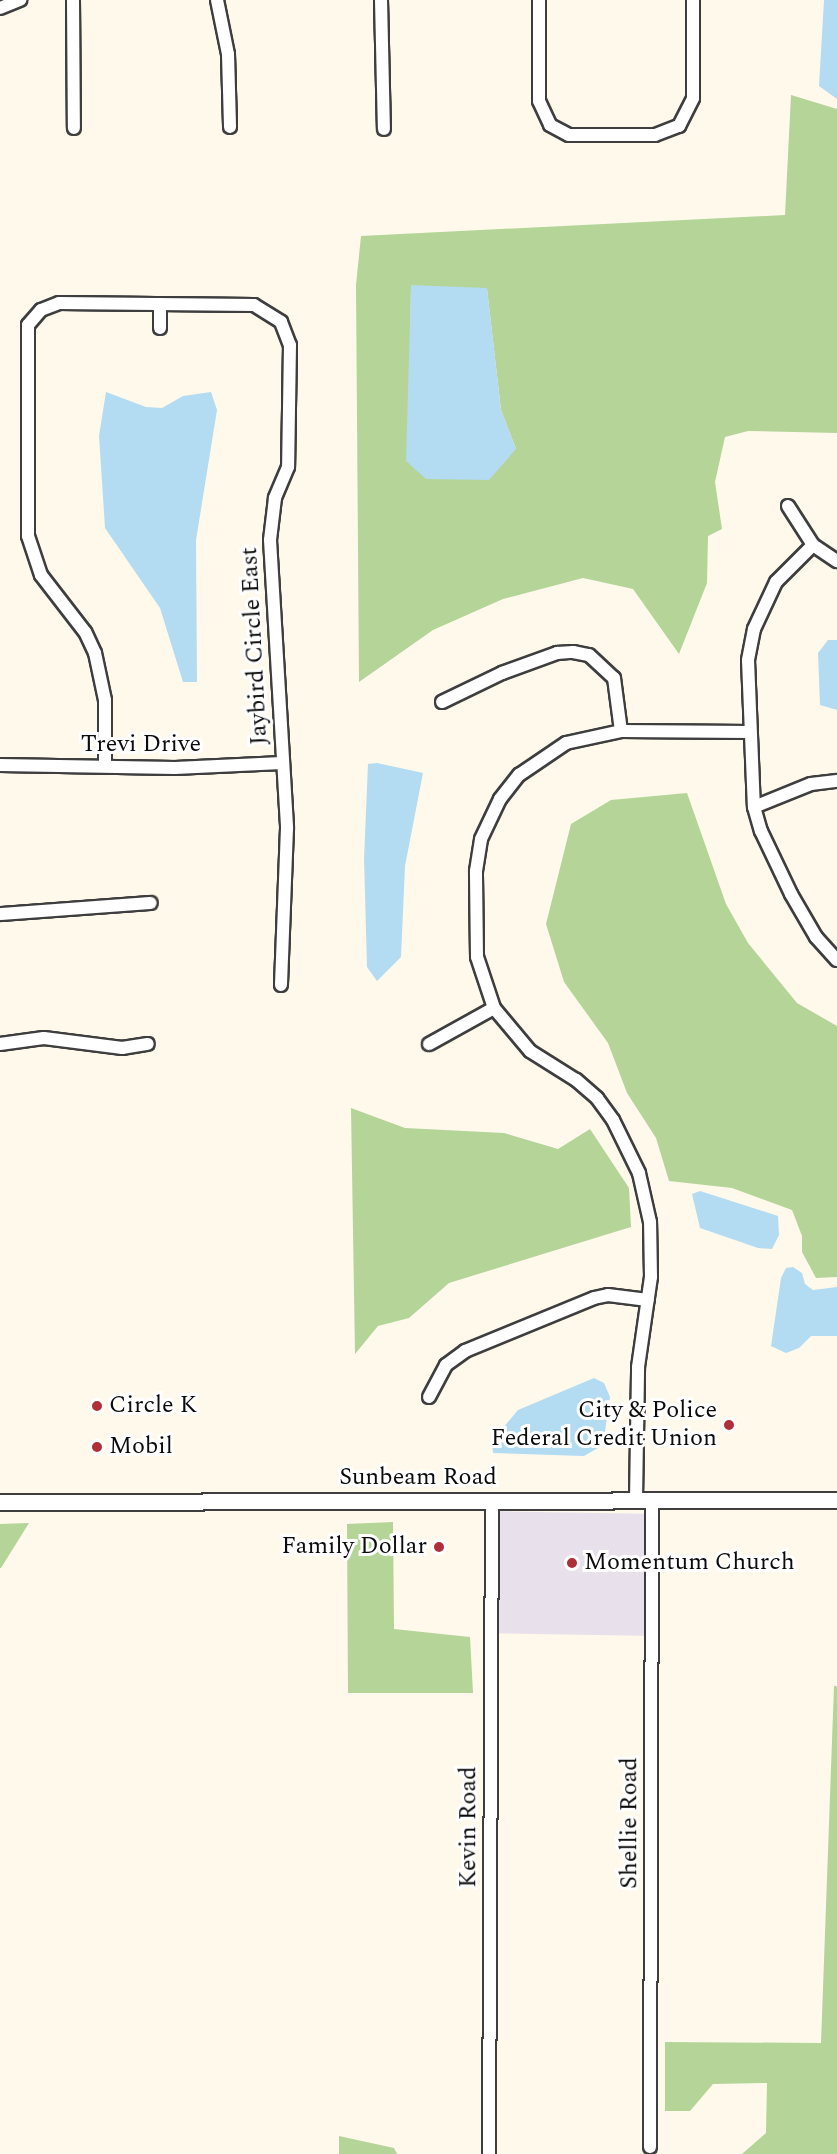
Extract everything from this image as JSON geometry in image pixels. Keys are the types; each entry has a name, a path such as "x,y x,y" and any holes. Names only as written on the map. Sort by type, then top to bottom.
{"street":[{"path":"0,8 20,0"},
{"path":"73,0 74,128"},
{"path":"217,0 228,54 230,128"},
{"path":"381,0 384,129"},
{"path":"539,0 539,100 545,119 558,131 569,135 656,135 679,126 693,98 693,0"},
{"path":"105,765 105,700 95,653 85,632 42,575 28,536 26,335 28,325 41,310 59,303 160,304 160,328"},
{"name":"Jaybird Circle East","path":"160,304 242,304 272,313 287,332 290,345 288,466 275,498 270,540 287,868 281,985"},
{"path":"789,506 813,545 837,561"},
{"path":"813,545 776,582 754,629 748,660 754,807 761,831 791,894 816,938 837,960"},
{"path":"442,702 502,673 573,652 589,655 614,678 621,731"},
{"path":"636,1500 638,1367 648,1300 650,1222 639,1173 613,1120 576,1080 530,1051 494,1008 477,957 476,882 481,839 500,799 519,775 541,756 589,736 621,731 750,732"},
{"name":"Trevi Drive","path":"0,765 175,768 282,763"},
{"path":"754,807 811,784 837,780"},
{"path":"0,914 151,903"},
{"path":"429,1044 494,1008"},
{"path":"0,1044 44,1038 122,1048 148,1044"},
{"path":"429,1398 446,1365 465,1351 594,1298 609,1295 648,1300"},
{"name":"Shellie Road","path":"650,2147 652,1499"},
{"name":"Kevin Road","path":"489,2154 492,1500"},
{"name":"Sunbeam Road","path":"0,1502 837,1500"}],"shaded area":[{"path":"499,1511 658,1514 656,1636 497,1633"}],"green space":[{"path":"791,95 837,109 837,433 748,431 725,437 715,482 722,529 708,536 707,583 679,654 633,589 583,578 503,599 433,630 359,682 356,285 361,236 785,215","holes":["411,286 487,289 501,410 516,449 410,358"]},
{"path":"687,793 726,904 748,943 797,1003 837,1026 837,1277 816,1278 802,1252 802,1236 792,1210 732,1188 669,1181 656,1138 627,1093 608,1043 564,982 546,924 571,824 611,800"},
{"path":"351,1108 405,1128 504,1133 558,1149 590,1129 629,1188 631,1227 449,1283 409,1318 378,1326 355,1354"},
{"path":"393,1522 394,1629 470,1637 473,1693 348,1693 347,1524"},
{"path":"29,1523 1,1568 0,1568 0,1524"},
{"path":"834,1686 837,1686 837,2154 742,2154 766,2133 767,2083 713,2084 690,2111 665,2111 665,2042 821,2043"},
{"path":"339,2136 394,2148 397,2154 339,2154"}],"water":[{"path":"824,0 837,0 837,99 819,86"},
{"path":"411,285 487,288 501,410 516,449 489,480 426,479 406,461"},
{"path":"106,392 146,407 162,408 183,396 211,392 217,410 196,540 197,682 183,682 160,608 105,528 99,436"},
{"path":"828,640 837,640 837,710 820,705 818,653"},
{"path":"377,763 423,773 405,866 401,957 377,981 367,967 364,859 368,764"},
{"path":"700,1191 778,1216 779,1235 772,1249 758,1248 700,1228 692,1194"},
{"path":"793,1267 802,1273 805,1284 813,1290 837,1287 837,1336 811,1336 799,1348 786,1353 771,1346 781,1278 786,1268"},
{"path":"594,1378 604,1383 610,1397 603,1445 584,1456 493,1453 492,1441 518,1410"}],"place":[{"name":"Circle K","path":"97,1406"},
{"name":"City & Police Federal Credit Union","path":"729,1425"},
{"name":"Mobil","path":"97,1447"},
{"name":"Family Dollar","path":"439,1547"},
{"name":"Momentum Church","path":"572,1563"}]}
